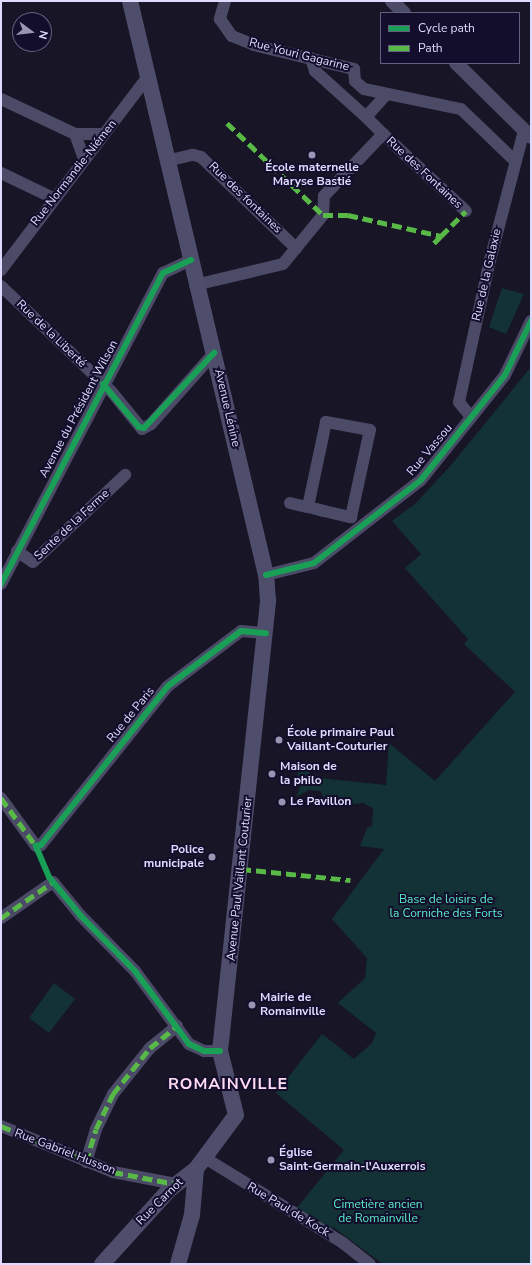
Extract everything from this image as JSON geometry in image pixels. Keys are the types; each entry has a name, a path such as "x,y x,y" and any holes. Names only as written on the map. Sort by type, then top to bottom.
{"main road":[{"name":"Avenue Lénine","path":"130,1 166,161 191,260 195,285 214,353 266,575"},
{"path":"266,575 266,633"},
{"name":"Avenue Paul Vaillant Couturier","path":"233,1122 236,1109 227,1085 220,1051 266,633"},
{"name":"Rue Carnot","path":"102,1264 176,1184 201,1163 233,1122"},
{"path":"178,1264 192,1215 201,1163"}],"street":[{"name":"Rue Youri Gagarine","path":"225,1 220,19 232,36 254,45 354,68 355,82 364,89 461,109 514,160"},
{"path":"392,1 403,12"},
{"name":"Rue des Fontaines","path":"311,58 315,71 466,211"},
{"path":"457,64 527,134"},
{"name":"Rue Normandie-Niémen","path":"1,270 53,198 147,78"},
{"path":"366,117 387,94"},
{"path":"1,98 76,134 104,134"},
{"path":"76,134 84,159"},
{"name":"Rue des Fontaines","path":"195,285 276,268 296,248 323,215 324,196 383,134"},
{"name":"Rue de la Galaxie","path":"471,417 459,402 514,160 527,134"},
{"name":"Rue des fontaines","path":"166,161 193,155 200,157 296,248"},
{"path":"1,173 53,198"},
{"name":"Avenue du Président Wilson","path":"1,584 103,384 163,273 191,260"},
{"name":"Rue de la Liberté","path":"1,286 103,384 138,427 144,428 214,353"},
{"name":"Rue Vassou","path":"266,575 314,563 421,480 505,375 526,345 531,321"},
{"path":"308,507 326,422 370,430 351,517"},
{"name":"Sente de la Ferme","path":"17,551 33,562 125,475"},
{"path":"290,503 351,517 360,527"},
{"name":"Rue de Paris","path":"1,798 36,846 41,845 168,686 241,631 266,633"},
{"path":"1,918 53,882 90,927 135,971 196,1049 220,1051"},
{"path":"86,1162 96,1129 113,1094 150,1048 177,1026"},
{"name":"Rue Gabriel Husson","path":"1,1126 86,1162 117,1173 176,1184"},
{"name":"Rue Paul de Kock","path":"201,1163 331,1236 370,1264"}],"green space":[{"path":"502,288 524,294 506,334 489,327"},
{"path":"531,367 531,1264 383,1264 333,1227 331,1229 296,1209 344,1150 276,1093 322,1034 354,1059 372,1043 376,1033 338,1003 365,978 367,958 332,919 384,849 360,846 367,828 372,826 373,808 363,803 342,805 332,799 328,804 320,791 309,790 296,797 301,785 297,784 299,763 310,764 309,777 386,785 389,743 435,781 515,692 464,644 468,639 405,568 421,554 392,521 416,503 452,464"},
{"path":"54,983 75,999 49,1033 29,1018"}],"marked path":[{"path":"227,123 323,215 348,215 441,236 431,246"},
{"path":"441,236 466,211"},
{"path":"1,798 38,849"},
{"path":"241,869 350,880"},
{"path":"1,918 53,882"},
{"path":"86,1162 96,1129 113,1094 150,1048 177,1026"},
{"path":"1,1126 113,1172 176,1184"}],"cycle path":[{"path":"1,584 163,273 191,260"},
{"path":"266,575 314,563 421,480 505,375 531,321"},
{"path":"103,384 139,427 144,428 214,353"},
{"path":"220,1051 204,1051 189,1044 135,971 81,916 49,877 36,846 41,845 168,686 241,631 266,633"}],"place":[{"name":"École maternelle Maryse Bastié","path":"312,155"},
{"name":"École primaire Paul Vaillant-Couturier","path":"279,740"},
{"name":"Maison de la philo","path":"272,774"},
{"name":"Le Pavillon","path":"282,802"},
{"name":"Police municipale","path":"212,857"},
{"name":"Mairie de Romainville","path":"252,1005"},
{"name":"Église Saint-Germain-l'Auxerrois","path":"271,1160"}],"district":[{"name":"ROMAINVILLE","path":"228,1084"}],"park label":[{"name":"Base de loisirs de la Corniche des Forts","path":"446,907"},
{"name":"Cimetière ancien de Romainville","path":"378,1212"}]}
